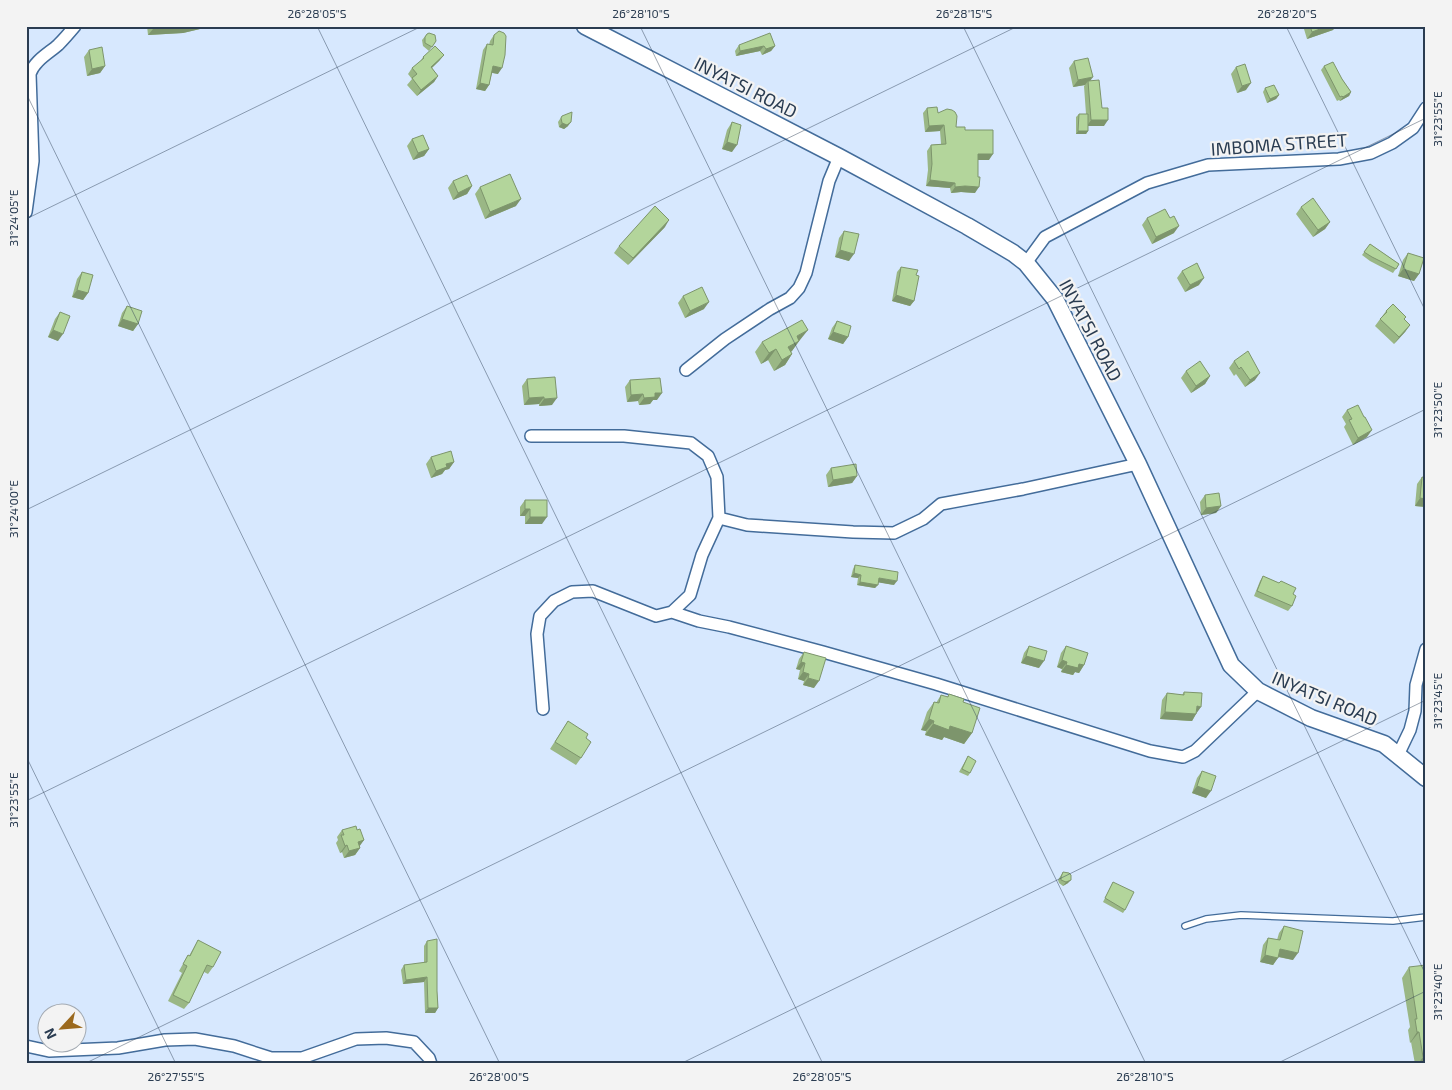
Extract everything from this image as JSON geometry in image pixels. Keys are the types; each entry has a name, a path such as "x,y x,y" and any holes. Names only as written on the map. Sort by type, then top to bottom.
{"street":[{"path":"26,212 33,160 30,74 32,68 60,43 75,26"},
{"name":"INYATSI ROAD","path":"585,26 839,157 967,226 1013,253 1026,263 1056,299 1138,464 1231,665 1258,691 1311,718 1384,744 1426,778"},
{"name":"IMBOMA STREET","path":"1026,263 1045,237 1147,183 1208,165 1339,160 1371,153 1392,143 1413,128 1426,108"},
{"path":"686,370 724,339 790,298 799,288 806,273 829,181 839,157"},
{"path":"531,436 624,436 691,443 708,456 718,476 720,518 702,555 690,595 672,612 656,616 593,591 572,592 554,601 540,616 537,634 543,709"},
{"path":"720,518 747,525 894,533 923,519 941,504 1023,489 1138,464"},
{"path":"672,612 699,621 729,627 936,684 1150,751 1183,757 1195,751 1258,691"},
{"path":"1398,755 1410,730 1415,711 1416,685 1426,649"},
{"path":"26,1046 50,1051 118,1048 165,1040 195,1040 234,1046 271,1058 302,1058 356,1039 386,1038 414,1042 428,1058 430,1064"}],"lane":[{"path":"1185,926 1206,918 1241,915 1393,920 1426,918"}],"building":[{"path":"152,26 185,26 153,29"},
{"path":"1310,26 1328,26 1312,32"},
{"path":"499,31 506,36 502,68 493,66 489,85 480,83 487,44 493,45 494,35"},
{"path":"429,33 435,35 436,41 432,47 425,43 425,37"},
{"path":"770,33 775,46 766,49 764,46 740,51 739,45"},
{"path":"435,46 444,55 431,67 438,76 421,90 412,78 417,74 412,68"},
{"path":"102,47 105,66 92,69 89,50"},
{"path":"1088,58 1093,77 1078,80 1074,61"},
{"path":"1333,62 1351,92 1343,97 1340,97 1324,66"},
{"path":"1245,64 1251,83 1242,86 1236,67"},
{"path":"1099,80 1102,108 1108,108 1108,120 1091,120 1088,81"},
{"path":"1274,85 1279,95 1270,99 1265,88"},
{"path":"937,107 938,113 947,109 955,112 957,116 956,127 965,127 965,130 993,130 993,154 978,154 979,187 955,187 955,183 930,180 932,164 931,145 946,144 944,125 929,126 927,108"},
{"path":"572,112 571,122 567,125 562,123 562,116"},
{"path":"1079,114 1088,114 1088,131 1078,131"},
{"path":"732,122 741,125 737,145 727,142"},
{"path":"423,135 429,149 418,153 412,139"},
{"path":"510,174 521,199 490,212 480,187"},
{"path":"467,175 472,186 458,193 453,181"},
{"path":"1313,198 1330,222 1318,230 1301,207"},
{"path":"655,206 669,220 633,258 619,246"},
{"path":"1165,209 1170,218 1174,216 1179,226 1156,237 1147,218"},
{"path":"844,231 859,234 854,254 840,250"},
{"path":"1370,244 1399,264 1396,269 1364,252"},
{"path":"1408,253 1424,258 1419,274 1403,269"},
{"path":"1197,263 1204,278 1190,285 1182,271"},
{"path":"901,267 918,270 916,275 919,276 914,301 896,295"},
{"path":"82,272 93,275 88,293 77,290"},
{"path":"702,287 709,302 690,311 683,296"},
{"path":"1393,304 1406,317 1404,319 1410,325 1399,337 1380,319"},
{"path":"127,306 142,311 138,324 122,319"},
{"path":"60,312 70,316 63,334 53,330"},
{"path":"802,320 808,330 797,336 799,341 788,347 792,354 782,360 776,349 769,353 762,342"},
{"path":"837,321 851,326 848,337 833,332"},
{"path":"1248,351 1260,373 1250,380 1234,361"},
{"path":"1200,361 1210,376 1196,386 1186,371"},
{"path":"555,377 557,398 529,398 527,379"},
{"path":"660,378 662,393 655,393 655,397 644,398 643,394 631,395 630,380"},
{"path":"1358,405 1372,430 1358,438 1349,420 1352,419 1347,410"},
{"path":"451,451 454,462 446,464 447,467 436,471 431,457"},
{"path":"856,464 857,476 833,480 831,468"},
{"path":"1422,477 1426,478 1426,499 1420,498"},
{"path":"1219,493 1221,506 1206,508 1205,495"},
{"path":"525,500 547,500 547,517 530,517 530,509 525,509"},
{"path":"855,565 898,572 897,581 879,578 878,585 860,582 861,575 854,573"},
{"path":"1263,576 1296,588 1293,594 1296,596 1292,606 1257,591"},
{"path":"1029,646 1047,651 1044,661 1026,656"},
{"path":"1066,646 1088,653 1084,665 1079,664 1078,668 1066,665 1067,662 1062,660"},
{"path":"804,652 826,658 819,681 808,678 809,674 803,672 805,663 801,662"},
{"path":"1184,692 1202,693 1201,707 1197,706 1196,714 1165,712 1167,693 1184,695"},
{"path":"949,694 964,699 963,702 980,708 972,733 950,726 949,730 933,724 934,721 929,719 934,702 939,703 941,695 948,697"},
{"path":"568,721 588,734 586,738 591,742 581,758 555,742"},
{"path":"968,756 976,761 970,773 962,769"},
{"path":"1202,771 1216,776 1211,791 1197,786"},
{"path":"356,826 357,830 360,829 364,840 358,842 360,848 349,851 341,835 344,835 342,830"},
{"path":"1063,872 1071,875 1071,880 1066,882 1061,880"},
{"path":"1113,882 1134,892 1125,910 1105,898"},
{"path":"1284,926 1303,931 1298,953 1280,949 1278,958 1265,955 1268,938 1280,940"},
{"path":"437,939 438,1008 428,1008 427,977 406,980 404,965 427,962 427,941"},
{"path":"198,940 221,952 213,967 207,965 189,1003 173,995 187,966 183,964 188,955 190,956"},
{"path":"1426,965 1426,1057 1423,1057 1419,1032 1417,1032 1415,1019 1417,1019 1409,967"}]}
